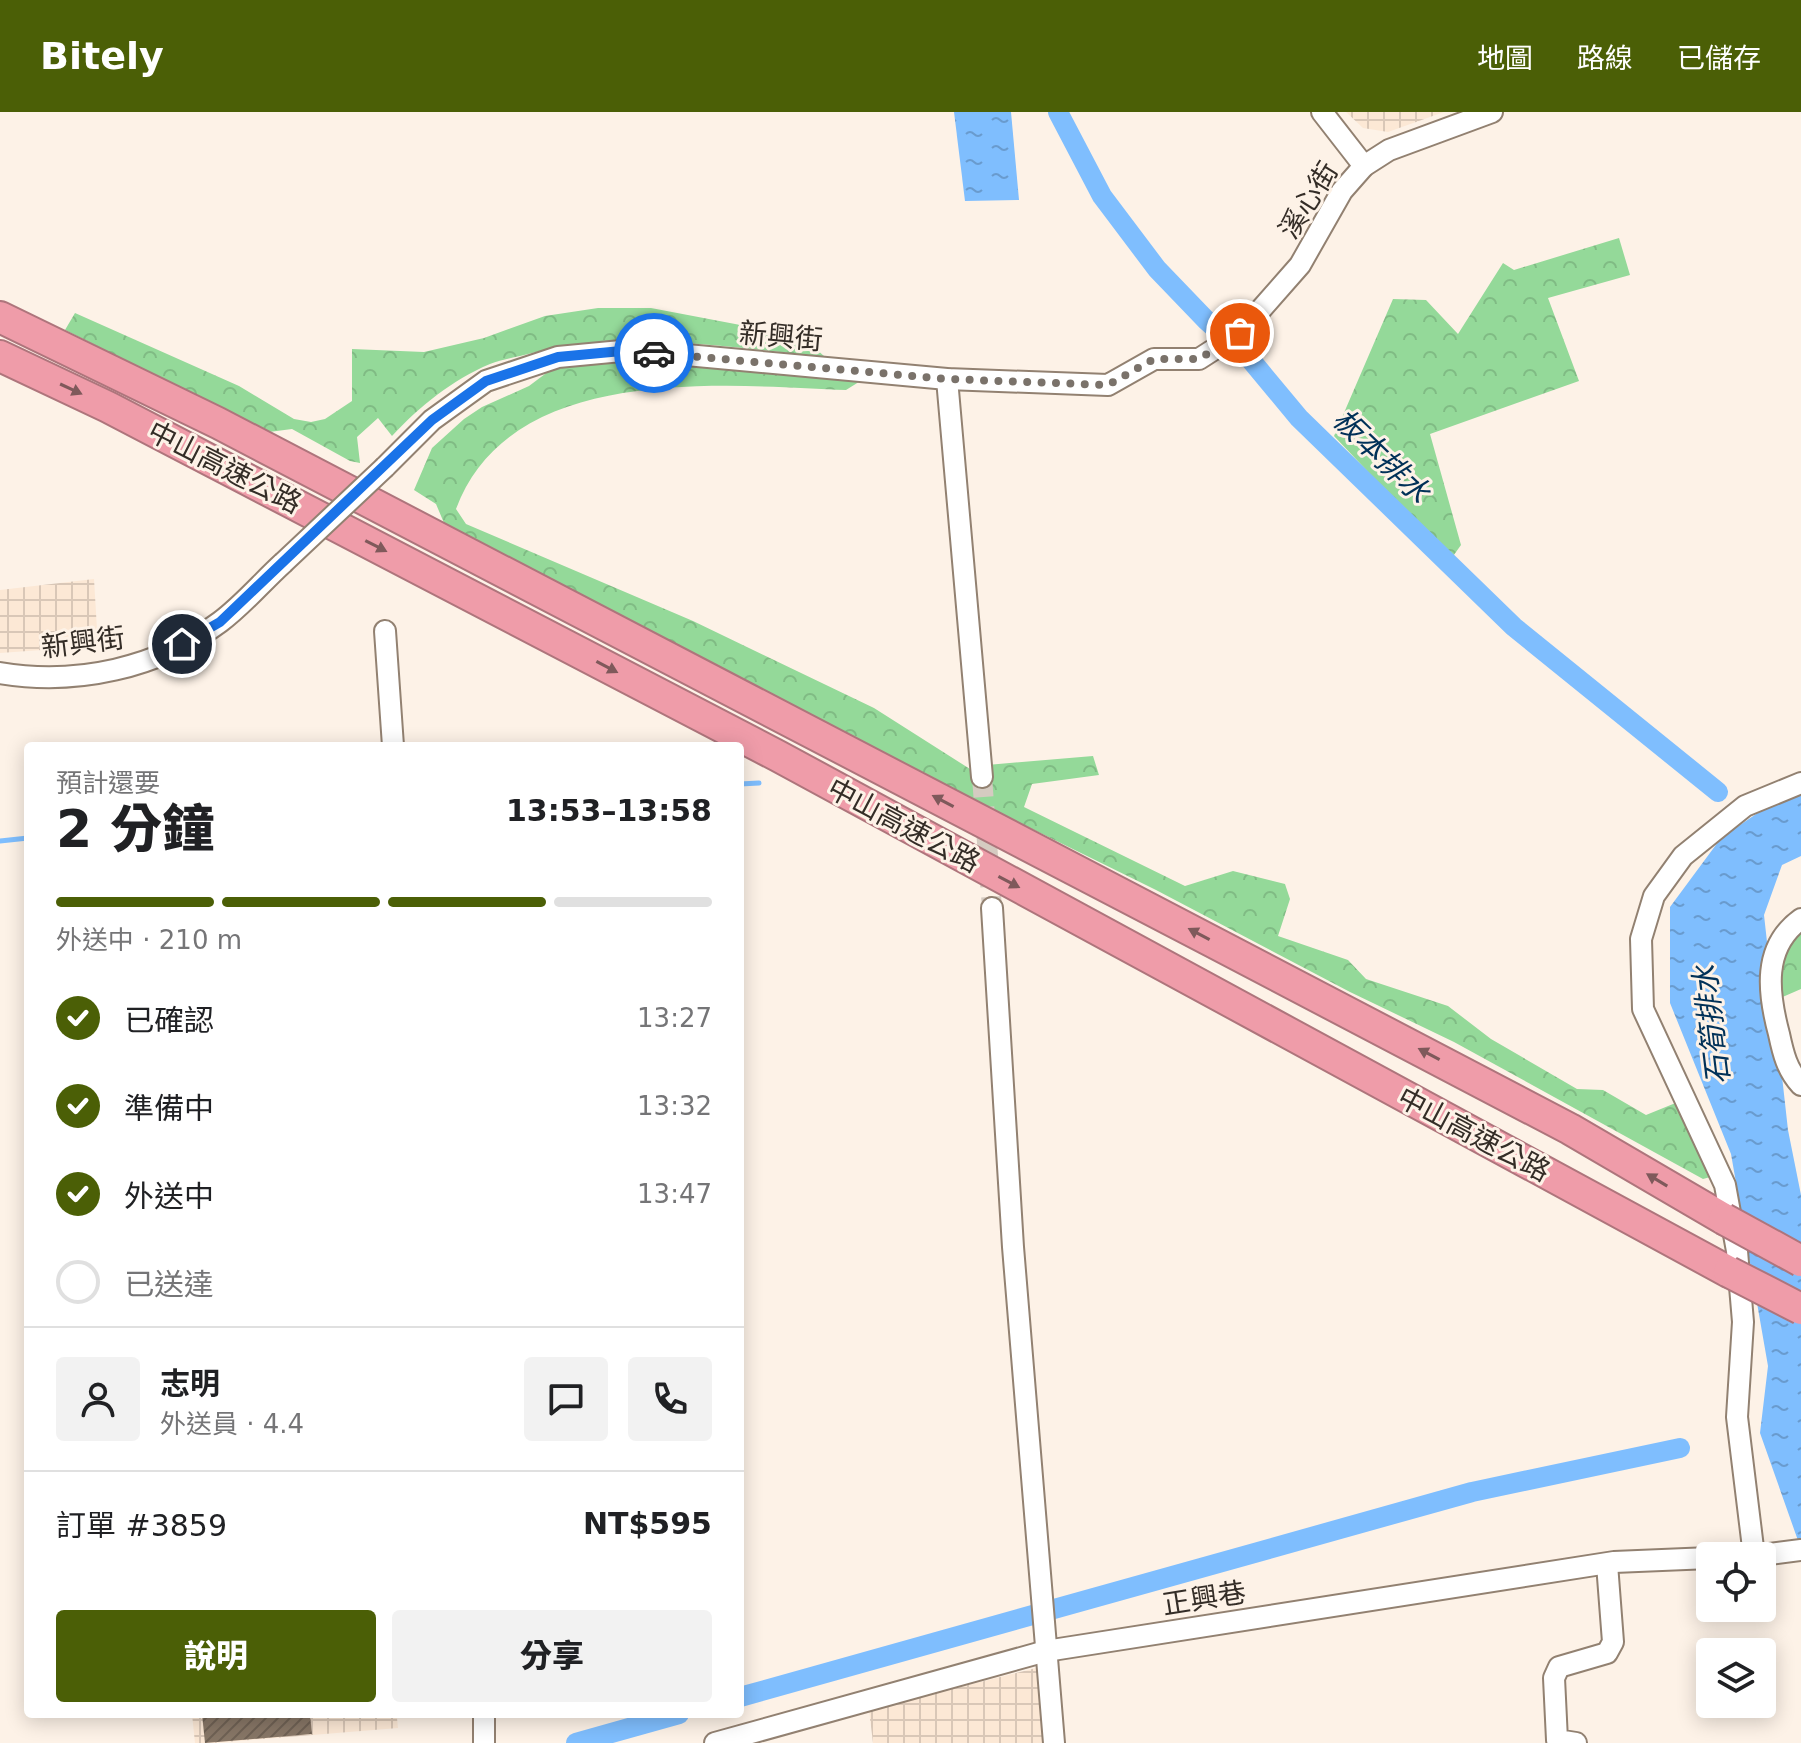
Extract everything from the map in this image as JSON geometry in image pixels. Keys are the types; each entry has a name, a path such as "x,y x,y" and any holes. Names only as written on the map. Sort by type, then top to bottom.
{"highway":[{"name":"中山高速公路","path":"0,317 232,430 1351,1013 1570,1129 1801,1261"},
{"name":"中山高速公路","path":"0,356 122,414 778,756 1801,1309"}],"street":[{"path":"1322,112 1364,166"},
{"name":"溪心街","path":"1201,358 1240,333 1300,265 1342,191 1364,166 1389,150 1492,112"},
{"name":"新興街","path":"0,673 37,677 88,674 139,664 163,655 220,622 432,420 486,381 558,357 632,350 947,379 1108,385 1154,359 1201,358"},
{"path":"947,379 982,777"},
{"path":"385,631 393,742"},
{"path":"1752,1542 1737,1417 1743,1322 1730,1211 1725,1185 1712,1154 1643,1009 1641,939 1654,896 1683,856 1745,806 1801,783"},
{"path":"992,908 1013,1247 1054,1743"},
{"path":"1801,919 1781,942 1771,965 1769,987 1786,1064 1801,1085"},
{"path":"1776,1553 1801,1550"},
{"name":"正興巷","path":"715,1743 1046,1651 1607,1564 1696,1559"},
{"path":"1576,1743 1557,1740 1554,1678 1559,1667 1607,1653 1611,1648 1607,1564"},
{"path":"484,1718 484,1743"}],"shaded area":[{"path":"1346,112 1444,112 1388,132 1363,128"},
{"path":"94,579 98,646 0,653 0,590"},
{"path":"1040,1667 1048,1743 873,1743 869,1710"},
{"path":"192,1718 397,1718 398,1728 214,1743 195,1743"}],"green space":[{"path":"1619,238 1630,275 1548,298 1579,381 1430,434 1461,545 1451,559 1334,436 1393,299 1426,300 1458,334 1503,263 1514,270"},
{"path":"598,308 651,308 803,337 825,357 715,345 642,342 568,346 532,353 490,364 463,378 425,404 392,436 378,418 357,437 360,463 350,461 292,429 269,432 65,330 75,313 239,386 294,419 311,422 325,419 352,401 352,349 424,352 484,338 545,316"},
{"path":"627,360 862,380 846,390 682,387 625,393 570,406 522,428 483,462 456,509 466,524 693,621 874,708 981,776 987,765 1093,756 1099,775 1032,784 1024,807 1185,886 1233,871 1285,884 1290,899 1278,936 1348,960 1366,979 1448,1006 1491,1039 1577,1089 1603,1090 1646,1115 1678,1102 1714,1176 1703,1179 1454,1042 1008,817 444,523 436,504 414,490 432,448 482,407 529,386 549,371"},
{"path":"1801,927 1801,989 1776,1000 1779,961"}],"water":[{"path":"954,112 1011,112 1019,200 965,201"},
{"name":"石筍排水","path":"1801,791 1801,856 1782,865 1764,915 1788,1130 1801,1195 1801,1549 1760,1433 1768,1366 1731,1154 1670,1003 1670,907 1721,838 1762,810"}],"building":[{"path":"202,1718 310,1718 312,1734 205,1743"}],"waterway":[{"name":"板本排水","path":"1058,112 1102,196 1157,269 1207,321 1250,359 1299,418 1514,627 1718,792"},
{"path":"744,784 759,783"},
{"path":"0,841 24,838"},
{"path":"744,1696 1472,1492 1680,1448"},
{"path":"576,1743 665,1718"}],"tunnel":[{"path":"982,777 992,908"}],"way so far":[{"path":"654,353 947,379 1108,385 1154,359 1199,359 1240,333"}],"route":[{"path":"182,644 220,622 432,420 486,381 558,357 632,350 654,353"}]}
